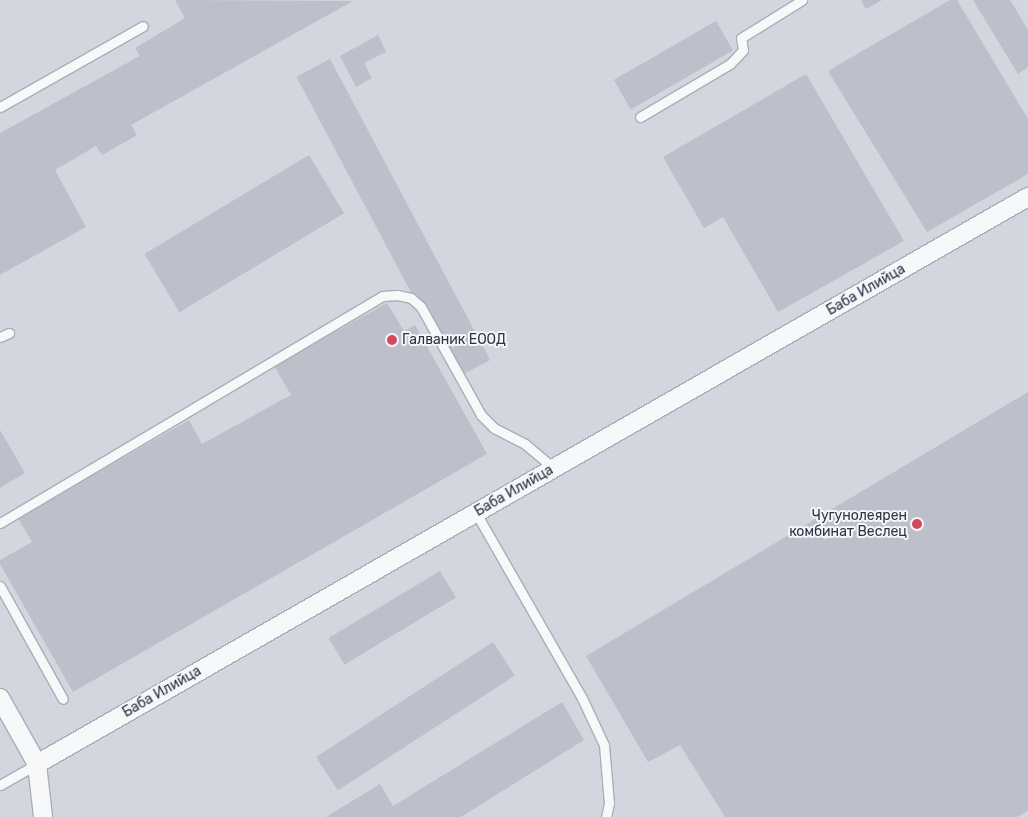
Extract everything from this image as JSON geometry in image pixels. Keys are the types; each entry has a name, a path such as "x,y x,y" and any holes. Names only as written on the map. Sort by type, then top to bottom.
{"street":[{"name":"Баба Илийца","path":"37,764 1028,197"},
{"path":"0,698 37,764 43,817"}],"lane":[{"path":"640,117 730,64 743,50 741,38 802,0"},
{"path":"0,107 143,26"},
{"path":"0,523 382,296 397,295 411,298 421,307 481,415 494,428 526,444 554,468"},
{"path":"0,337 9,333"},
{"path":"476,513 582,698 604,746 609,803 606,817"},
{"path":"0,586 63,699"},
{"name":"Баба Илийца","path":"0,785 37,764"}],"shaded area":[{"path":"0,0 1028,0 1028,817 0,817"}],"building":[{"path":"175,0 353,1 131,125 137,135 102,155 96,146 55,170 86,227 0,275 0,133 140,56 135,48 185,18"},
{"path":"861,0 882,0 866,9"},
{"path":"950,0 957,0 1028,119 1028,174 927,232 828,71"},
{"path":"973,0 1010,0 1028,30 1028,67 1018,74"},
{"path":"716,21 733,50 631,109 614,80"},
{"path":"378,35 386,52 364,63 372,78 356,87 340,56"},
{"path":"330,59 490,360 457,378 296,77"},
{"path":"806,74 904,241 778,312 723,217 704,228 663,157"},
{"path":"309,155 344,213 179,312 144,254"},
{"path":"387,303 404,331 415,325 487,454 73,692 0,564 0,560 32,542 18,518 189,420 202,444 291,395 274,366"},
{"name":"Чугунолеярен комбинат Веслец","path":"1028,392 1028,811 1017,817 725,817 680,745 648,762 586,656"},
{"path":"0,430 25,473 0,488"},
{"path":"440,571 456,598 345,665 329,638"},
{"path":"493,642 515,676 338,790 316,757"},
{"path":"562,702 584,740 461,817 326,817 380,784 393,806"}],"place":[{"name":"Галваник ЕООД","path":"392,340"},
{"name":"Чугунолеярен комбинат Веслец","path":"917,524"}]}
